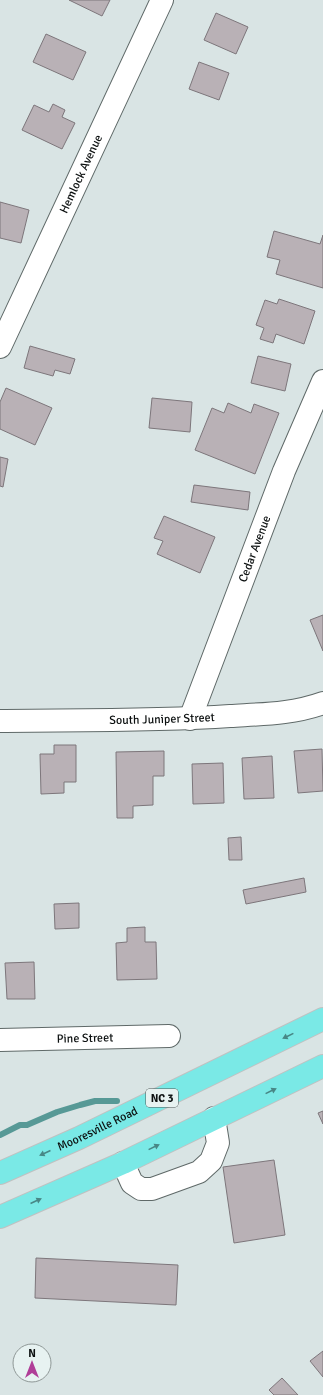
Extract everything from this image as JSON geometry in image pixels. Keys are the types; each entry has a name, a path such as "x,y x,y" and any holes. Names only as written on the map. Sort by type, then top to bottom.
{"main road":[{"name":"Mooresville Road","path":"0,1173 79,1138 323,1019"},
{"path":"0,1217 122,1163 323,1066"}],"street":[{"name":"Hemlock Avenue","path":"0,348 162,0"},
{"name":"Cedar Avenue","path":"190,719 284,471 323,381"},
{"name":"South Juniper Street","path":"0,721 190,719 285,712 308,708 323,702"},
{"name":"Pine Street","path":"0,1040 169,1036"},
{"path":"122,1163 132,1183 141,1189 152,1189 199,1172 211,1161 218,1143 214,1118"}],"building":[{"path":"69,0 110,0 102,16"},
{"path":"216,13 248,27 236,54 204,40"},
{"path":"46,34 86,52 73,80 33,62"},
{"path":"199,62 229,73 219,100 189,89"},
{"path":"53,104 65,110 62,117 75,123 62,149 22,130 34,105 49,112"},
{"path":"0,202 29,210 21,243 0,238"},
{"path":"274,231 320,244 323,235 323,288 276,274 280,260 267,257"},
{"path":"279,299 315,311 304,344 276,334 273,343 260,339 264,328 256,325 265,300 277,304"},
{"path":"30,346 75,359 70,374 55,370 53,376 24,368"},
{"path":"258,356 291,364 285,391 251,383"},
{"path":"6,388 52,408 35,445 0,429 0,402"},
{"path":"152,398 192,402 190,432 149,428"},
{"path":"228,403 251,413 254,404 279,413 255,474 195,450 212,408 224,413"},
{"path":"0,457 8,459 3,487 0,486"},
{"path":"194,485 250,492 248,510 191,502"},
{"path":"164,516 215,537 200,573 157,554 163,541 154,538"},
{"path":"323,615 323,651 310,620"},
{"path":"54,745 76,745 76,782 64,782 64,793 41,794 40,754 54,754"},
{"path":"322,749 323,791 298,793 294,751"},
{"path":"164,751 164,776 153,776 153,805 133,806 133,818 117,818 116,752"},
{"path":"272,756 274,798 244,799 242,758"},
{"path":"223,763 224,803 193,804 192,764"},
{"path":"241,837 242,860 229,860 228,838"},
{"path":"304,878 306,892 246,904 243,890"},
{"path":"79,903 79,928 55,929 54,904"},
{"path":"145,927 145,942 156,942 157,979 117,980 116,943 127,942 127,928"},
{"path":"34,962 35,999 7,999 5,963"},
{"path":"323,1111 323,1124 318,1113"},
{"path":"274,1160 285,1235 234,1243 223,1167"},
{"path":"36,1258 178,1265 176,1305 35,1298"},
{"path":"323,1351 323,1377 310,1361"},
{"path":"282,1378 298,1395 274,1395 269,1390"}],"waterway":[{"path":"0,1135 20,1125 27,1125 57,1112 80,1105 95,1101 117,1101"}]}
